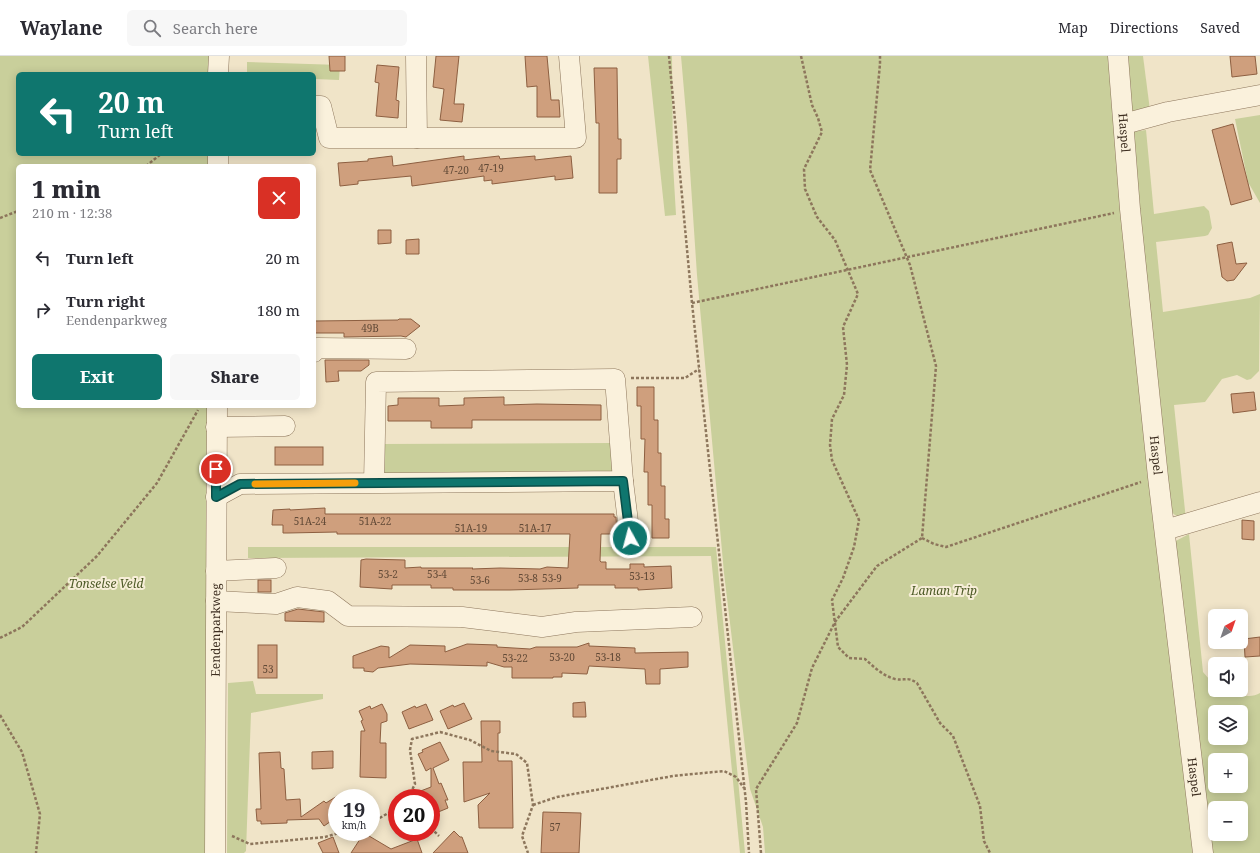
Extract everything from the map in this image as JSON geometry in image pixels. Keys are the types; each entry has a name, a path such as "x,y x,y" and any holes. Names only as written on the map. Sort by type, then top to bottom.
{"street":[{"path":"218,72 219,56"},
{"path":"416,56 417,138"},
{"path":"316,106 321,106 329,138 576,138 569,56"},
{"name":"Haspel","path":"1118,56 1130,209 1158,477 1202,853"},
{"path":"1124,124 1168,112 1260,95"},
{"path":"316,349 317,348 406,349"},
{"path":"374,483 376,382 615,379 623,481 630,538"},
{"name":"Eendenparkweg","path":"215,853 217,408"},
{"path":"216,426 285,426"},
{"path":"216,497 240,484 623,481"},
{"path":"1165,530 1260,502"},
{"path":"216,571 276,568"},
{"path":"216,602 276,604 297,597 328,601 348,616 462,618 542,627 576,622 692,617"}],"path":[{"path":"669,56 692,303 746,802 749,853"},
{"path":"801,56 812,105 822,132 804,169 805,189 817,217 835,240 858,294 843,327 847,365 844,395 832,419 830,445 832,460 859,520 854,547 843,578 832,600 838,647 849,658 865,659 886,676 896,679 911,679 917,683 940,723 952,736 980,806 984,841 990,853"},
{"path":"880,56 870,170 910,265 936,366 922,538"},
{"path":"148,164 158,156"},
{"path":"692,303 1130,209"},
{"path":"0,218 16,212"},
{"path":"615,379 685,378 699,369"},
{"path":"0,638 22,628 97,556 157,483 200,408"},
{"path":"922,538 934,544 946,546 1158,477"},
{"path":"761,853 756,789 797,723 812,668 835,622 877,566 922,538"},
{"path":"0,715 22,752 40,814 36,853"},
{"path":"412,789 415,784 410,750 412,739 440,732 470,740 491,751 516,754 527,763 533,806 522,836 528,853"},
{"path":"533,806 557,797 673,776 724,772 736,777 744,788"},
{"path":"215,828 250,844 328,836"}],"green space":[{"name":"Tonselse Veld","path":"0,56 214,56 214,72 16,72 16,156 213,156 213,164 16,164 16,408 213,408 211,853 0,853"},
{"path":"648,56 672,56 673,164 676,215 665,216"},
{"name":"Laman Trip","path":"681,56 1111,56 1151,486 1166,626 1194,853 765,853 763,827 750,789 724,573 697,275"},
{"path":"1125,56 1143,56 1151,118 1131,120"},
{"path":"247,62 340,65 339,80 316,79 316,72 247,72"},
{"path":"1260,115 1260,203 1248,182 1235,119"},
{"path":"1146,130 1154,214 1204,206 1209,211 1212,228 1208,235 1205,236 1156,242 1163,312 1250,298 1260,294 1259,371 1251,379 1247,380 1237,375 1222,379 1205,402 1174,405 1186,520 1175,515 1169,510 1132,132"},
{"path":"613,443 615,476 380,477 381,444"},
{"path":"1189,534 1203,672 1208,678 1208,697 1248,697 1260,693 1260,853 1209,853 1172,543"},
{"path":"248,547 716,547 745,853 740,853 711,556 248,558"},
{"path":"253,681 256,694 323,694 323,699 251,713 246,851 244,853 227,853 228,683"}],"building":[{"path":"329,56 345,56 345,71 330,71"},
{"path":"436,56 459,56 454,104 464,104 462,122 440,120 444,89 433,87"},
{"path":"525,56 547,56 551,100 559,100 560,117 537,117 537,86 527,87"},
{"path":"1230,56 1255,56 1257,74 1232,77"},
{"path":"377,65 399,67 396,100 399,101 398,118 376,116 379,83 375,82"},
{"path":"594,68 617,68 618,139 621,139 621,159 617,159 617,193 599,193 599,123 596,123"},
{"path":"1233,124 1252,199 1231,205 1212,130"},
{"path":"392,156 393,166 464,156 464,160 499,156 500,159 535,156 535,160 571,156 573,178 555,180 555,176 492,184 492,180 484,181 484,176 412,186 411,176 358,181 358,184 340,186 338,163 368,161 368,159"},
{"path":"378,230 391,230 391,243 378,244"},
{"path":"419,239 419,254 406,254 406,240"},
{"path":"1232,242 1236,264 1247,263 1234,280 1227,281 1222,277 1217,245"},
{"path":"411,319 420,326 406,337 344,337 344,333 316,333 316,321"},
{"path":"325,360 369,360 369,365 361,371 338,371 339,381 326,382"},
{"path":"637,387 654,387 654,420 658,420 658,453 661,453 661,486 665,486 665,519 669,519 669,538 652,538 652,505 648,505 648,472 644,472 645,439 641,439 641,406 637,406"},
{"path":"1254,392 1256,410 1233,413 1231,394"},
{"path":"504,397 504,405 601,405 601,420 472,420 472,428 431,428 431,421 388,421 388,406 398,405 398,398 439,398 439,406 464,405 464,398"},
{"path":"275,447 323,447 323,465 275,465"},
{"path":"325,508 325,514 614,514 614,517 616,517 617,534 601,534 600,561 606,562 606,569 630,569 630,564 644,564 644,567 671,566 672,588 638,590 638,588 615,588 615,585 578,585 578,588 510,590 453,590 453,588 431,588 431,585 392,585 392,589 360,587 361,560 366,559 405,560 405,568 568,568 570,534 283,533 283,525 272,525 273,510"},
{"path":"1242,520 1254,521 1254,540 1242,539"},
{"path":"258,580 271,580 271,592 258,592"},
{"path":"298,609 324,612 324,622 285,621 285,613"},
{"path":"1260,637 1260,656 1245,657 1245,649 1248,649 1248,638"},
{"path":"589,643 589,646 635,648 635,653 688,652 688,667 660,669 660,684 646,684 645,669 589,666 587,674 562,673 562,677 553,678 512,678 512,667 504,667 487,662 487,666 410,664 378,668 373,672 364,671 364,668 353,668 353,656 381,646 389,647 389,658 410,645 445,646 445,652 467,644 497,645 497,647 530,649 536,647 577,647"},
{"path":"258,645 277,645 277,678 258,678"},
{"path":"585,702 586,717 573,717 573,703"},
{"path":"464,703 472,719 448,729 440,711 453,705 454,707"},
{"path":"382,704 387,714 387,721 381,723 380,743 386,743 386,778 360,777 361,731 365,731 361,721 363,720 359,711 370,706 371,709"},
{"path":"426,704 433,720 409,729 402,712 415,706 416,708"},
{"path":"481,721 500,721 500,733 498,733 498,761 512,761 513,828 479,828 478,805 490,793 464,802 463,762 482,762"},
{"path":"440,742 449,760 433,768 439,784 441,783 448,800 445,800 448,808 440,811 440,789 426,789 431,787 431,768 426,771 418,754 423,752 422,750"},
{"path":"333,751 333,768 312,769 312,752"},
{"path":"280,752 281,768 284,769 286,800 300,799 301,817 324,801 326,803 328,802 328,823 324,826 319,819 287,820 287,823 261,824 261,821 257,821 256,809 261,809 259,753"},
{"path":"543,812 581,813 579,853 541,853"},
{"path":"454,831 462,837 468,853 433,853"},
{"path":"328,839 328,841 334,841 339,853 323,853 318,843"},
{"path":"359,841 378,841 391,849 412,841 418,841 422,853 351,853"}],"slow traffic":[{"path":"255,484 355,483"}],"route":[{"path":"216,469 216,497 240,484 623,481 630,538"}]}
